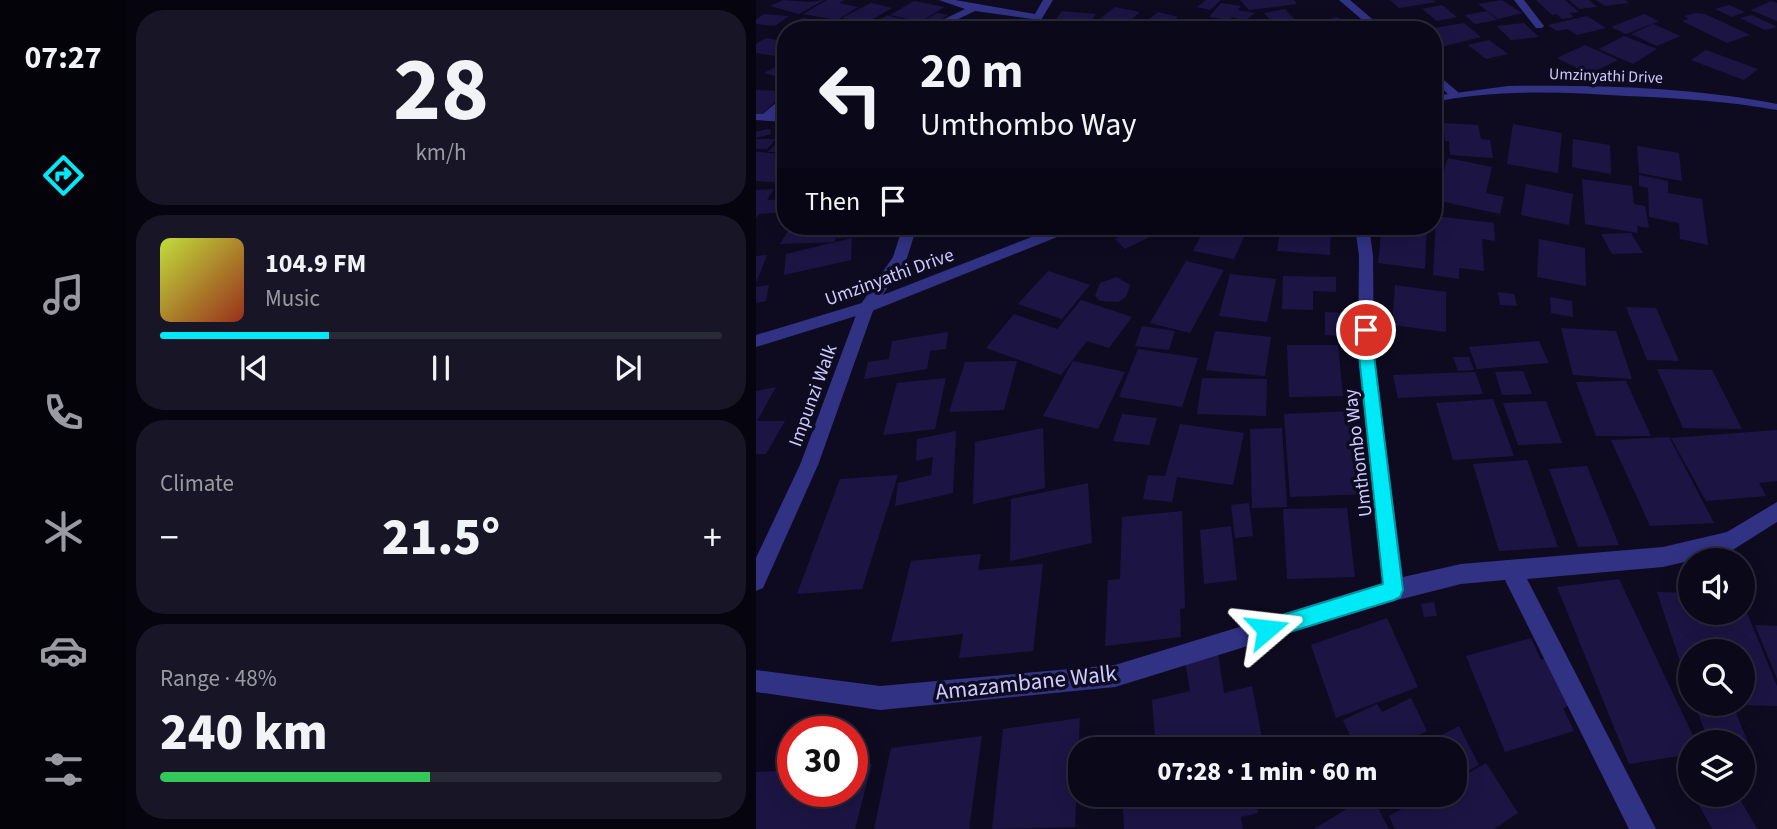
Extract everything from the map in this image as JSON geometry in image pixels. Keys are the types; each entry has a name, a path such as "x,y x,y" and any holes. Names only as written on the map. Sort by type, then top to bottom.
{"street":[{"path":"944,0 974,8 1037,17"},
{"path":"1035,21 1048,0"},
{"path":"1344,0 1369,21"},
{"path":"1519,0 1539,26"},
{"path":"946,21 974,8"},
{"path":"1442,83 1454,94"},
{"name":"Umzinyathi Drive","path":"1442,97 1454,94 1567,90 1676,95 1773,106"},
{"path":"760,117 777,104"},
{"name":"Impunzi Walk","path":"756,582 809,465 867,307 900,258 908,235"},
{"name":"Umzinyathi Drive","path":"756,341 867,307 1049,235"},
{"name":"Umthombo Way","path":"1363,235 1366,256 1366,355 1394,590"},
{"name":"Amazambane Walk","path":"756,681 880,698 1115,676 1394,590 1461,574 1662,557 1731,541 1777,512"},
{"path":"1511,570 1643,829"}],"building":[{"path":"783,0 824,0 799,14 770,6"},
{"path":"827,0 845,0 839,3 858,7 837,20 803,14"},
{"path":"1206,0 1221,0 1210,10 1197,7"},
{"path":"1240,0 1294,0 1297,4 1249,10"},
{"path":"1390,0 1433,0 1436,2 1399,8"},
{"path":"1502,0 1522,13 1498,19 1478,4"},
{"path":"1536,0 1565,0 1579,12 1569,13 1574,17 1562,19 1557,14 1552,15"},
{"path":"1569,0 1589,0 1597,7 1579,9"},
{"path":"1596,0 1625,0 1629,3 1605,6"},
{"path":"914,1 944,7 923,21 890,15"},
{"path":"1771,1 1777,3 1777,21 1751,10"},
{"path":"871,3 892,8 869,21 842,18"},
{"path":"1221,3 1241,6 1238,10 1255,13 1244,21 1232,17 1230,20 1209,17"},
{"path":"1442,5 1457,17 1437,21 1422,9"},
{"path":"1729,5 1745,12 1732,17 1715,9"},
{"path":"1115,7 1140,12 1130,21 1097,21"},
{"path":"1285,9 1296,21 1271,21 1264,13"},
{"path":"1062,11 1096,14 1091,21 1055,21"},
{"path":"1487,11 1497,20 1475,24 1465,15"},
{"path":"1158,12 1178,17 1174,21 1147,21"},
{"path":"937,13 948,15 939,21 924,21"},
{"path":"764,14 789,16 777,21 775,26 756,24 756,20"},
{"path":"1644,14 1659,21 1626,34 1611,27"},
{"path":"1705,14 1750,35 1727,43 1682,21 1689,19 1684,16"},
{"path":"888,15 909,21 876,21"},
{"path":"1752,15 1777,27 1765,30 1740,18"},
{"path":"1587,16 1606,28 1577,35 1568,29 1557,31 1548,25"},
{"path":"1338,17 1342,21 1321,21"},
{"path":"803,18 820,21 798,21"},
{"path":"1464,23 1481,37 1442,47 1442,27"},
{"path":"1524,23 1539,37 1511,40 1497,26"},
{"path":"1653,24 1680,36 1657,46 1631,34"},
{"path":"1624,36 1657,49 1633,64 1599,49"},
{"path":"766,38 777,40 777,55 756,53 756,44"},
{"path":"1489,40 1508,54 1486,59 1468,45"},
{"path":"1585,45 1618,60 1589,74 1557,58"},
{"path":"1706,50 1758,69 1744,80 1691,60"},
{"path":"777,66 777,77 764,73"},
{"path":"756,90 777,91 777,99 762,115 756,115"},
{"path":"1443,123 1478,125 1481,139 1490,140 1493,158 1450,155"},
{"path":"1513,124 1562,133 1558,173 1507,164"},
{"path":"771,130 771,134 756,138 756,132"},
{"path":"756,139 776,139 767,149 756,149"},
{"path":"1573,139 1610,145 1611,174 1572,167"},
{"path":"777,142 777,152 768,152"},
{"path":"1637,146 1679,153 1682,181 1639,173"},
{"path":"756,152 777,153 777,182 756,181"},
{"path":"1448,158 1492,167 1486,193 1504,197 1500,214 1442,202 1442,177"},
{"path":"1639,175 1668,181 1668,193 1702,199 1708,245 1680,239 1679,223 1649,217 1648,188 1639,186"},
{"path":"1582,179 1632,186 1634,204 1645,206 1649,228 1637,226 1638,233 1585,224"},
{"path":"1526,184 1573,194 1569,225 1521,215"},
{"path":"774,189 767,200 777,199 777,212 759,214 756,218 756,190"},
{"path":"1442,217 1494,223 1495,241 1482,239 1484,271 1459,268 1459,279 1433,275 1435,235 1442,235"},
{"path":"1631,233 1643,253 1612,254 1601,234"},
{"path":"786,235 864,235 836,238 834,242 780,244"},
{"path":"1123,235 1152,236 1125,249 1115,239"},
{"path":"1201,235 1245,235 1234,259 1193,251"},
{"path":"1280,235 1331,235 1330,255 1277,251"},
{"path":"1381,235 1427,235 1425,269 1378,263"},
{"path":"852,238 851,260 784,275 786,254"},
{"path":"1539,239 1585,248 1586,286 1537,277"},
{"path":"767,255 756,283 756,256"},
{"path":"1186,261 1224,270 1190,333 1150,323"},
{"path":"1048,271 1090,285 1062,319 1018,304"},
{"path":"1230,274 1276,279 1267,322 1219,316"},
{"path":"1283,276 1336,277 1336,292 1313,291 1313,310 1282,309"},
{"path":"1117,277 1130,285 1126,297 1118,302 1100,301 1095,296 1100,283"},
{"path":"769,285 766,301 756,303 756,287"},
{"path":"1395,285 1446,292 1446,332 1392,325"},
{"path":"1498,292 1514,294 1517,306 1500,305"},
{"path":"1550,297 1572,301 1573,317 1551,313"},
{"path":"1081,300 1132,317 1109,348 1087,341 1061,375 986,348 1014,314 1057,329"},
{"path":"1626,307 1656,308 1679,361 1647,360"},
{"path":"1325,312 1357,314 1358,337 1325,335"},
{"path":"1142,326 1175,331 1169,350 1135,346"},
{"path":"1561,328 1616,331 1632,379 1573,375"},
{"path":"1215,331 1271,337 1265,376 1206,370"},
{"path":"948,332 946,349 930,351 927,369 864,379 868,362 889,359 892,341"},
{"path":"1539,341 1549,363 1477,369 1469,347"},
{"path":"1287,345 1338,345 1343,396 1289,397"},
{"path":"1138,349 1198,358 1182,407 1119,397"},
{"path":"1453,357 1469,357 1474,370 1458,371"},
{"path":"1017,361 1004,410 949,412 965,362"},
{"path":"1073,361 1125,372 1098,429 1043,416"},
{"path":"1657,369 1712,370 1742,429 1683,428"},
{"path":"1523,371 1532,394 1502,395 1495,372"},
{"path":"1475,372 1483,394 1398,398 1393,375"},
{"path":"946,378 935,429 883,435 897,383"},
{"path":"1202,378 1267,379 1266,416 1197,414"},
{"path":"1626,381 1651,436 1596,436 1576,382"},
{"path":"776,387 757,421 785,421 766,454 756,454 756,391"},
{"path":"1493,399 1514,456 1453,460 1436,403"},
{"path":"1546,401 1562,443 1518,445 1503,403"},
{"path":"1356,411 1368,494 1290,497 1284,414"},
{"path":"1122,414 1157,418 1149,445 1113,441"},
{"path":"1180,424 1244,433 1233,485 1177,477 1172,502 1143,499 1148,475 1165,476"},
{"path":"1043,428 1045,488 973,504 975,442"},
{"path":"1282,428 1287,507 1252,508 1250,429"},
{"path":"1777,430 1777,481 1759,483 1766,496 1706,501 1671,438"},
{"path":"956,431 953,493 895,506 898,483 931,475 933,457 916,461 917,439"},
{"path":"1669,437 1714,523 1650,526 1611,440"},
{"path":"1527,460 1558,547 1499,551 1473,464"},
{"path":"1587,466 1619,545 1578,547 1549,469"},
{"path":"898,475 862,589 797,594 840,479"},
{"path":"1088,483 1092,543 1010,561 1011,499"},
{"path":"1249,503 1253,536 1235,538 1231,505"},
{"path":"1347,508 1355,577 1287,579 1283,509"},
{"path":"1182,511 1185,608 1180,609 1181,637 1105,646 1108,580 1120,579 1122,517"},
{"path":"1231,526 1237,580 1204,584 1200,530"},
{"path":"981,554 978,570 1043,564 1033,651 959,658 963,634 891,642 911,561"},
{"path":"1619,579 1678,704 1678,716 1684,716 1690,730 1678,730 1678,756 1629,764 1557,587"},
{"path":"1657,592 1678,593 1678,625 1752,625 1777,686 1777,706 1755,705 1755,639 1678,639 1678,655"},
{"path":"1434,602 1437,616 1424,617 1421,604"},
{"path":"1387,618 1418,687 1336,718 1311,645"},
{"path":"1755,625 1777,626 1777,679"},
{"path":"1531,638 1541,660 1548,658 1570,705 1563,708 1574,731 1505,752 1466,656"},
{"path":"1218,653 1224,693 1252,686 1262,737 1155,737 1152,700 1190,691 1185,660"},
{"path":"1411,698 1427,731 1415,737 1351,737 1343,720 1377,704 1382,712"},
{"path":"1699,716 1737,716 1743,730 1704,730"},
{"path":"1080,718 1079,737 1068,737 1068,807 1076,807 1075,827 992,829 1003,729"},
{"path":"1459,726 1465,737 1438,737"},
{"path":"982,736 969,829 874,829 891,748"},
{"path":"1467,742 1479,765 1467,772"},
{"path":"1486,763 1518,813 1494,829 1395,829 1389,816 1405,807 1467,807 1467,774"},
{"path":"777,771 777,807 861,807 855,829 756,829 756,772"},
{"path":"1123,807 1257,807 1258,813 1241,817 1243,829 1124,829"},
{"path":"1350,807 1378,807 1389,829 1314,829"},
{"path":"1700,807 1744,807 1757,829 1712,829"}],"route":[{"path":"1267,629 1394,590 1366,355 1366,330"}]}
